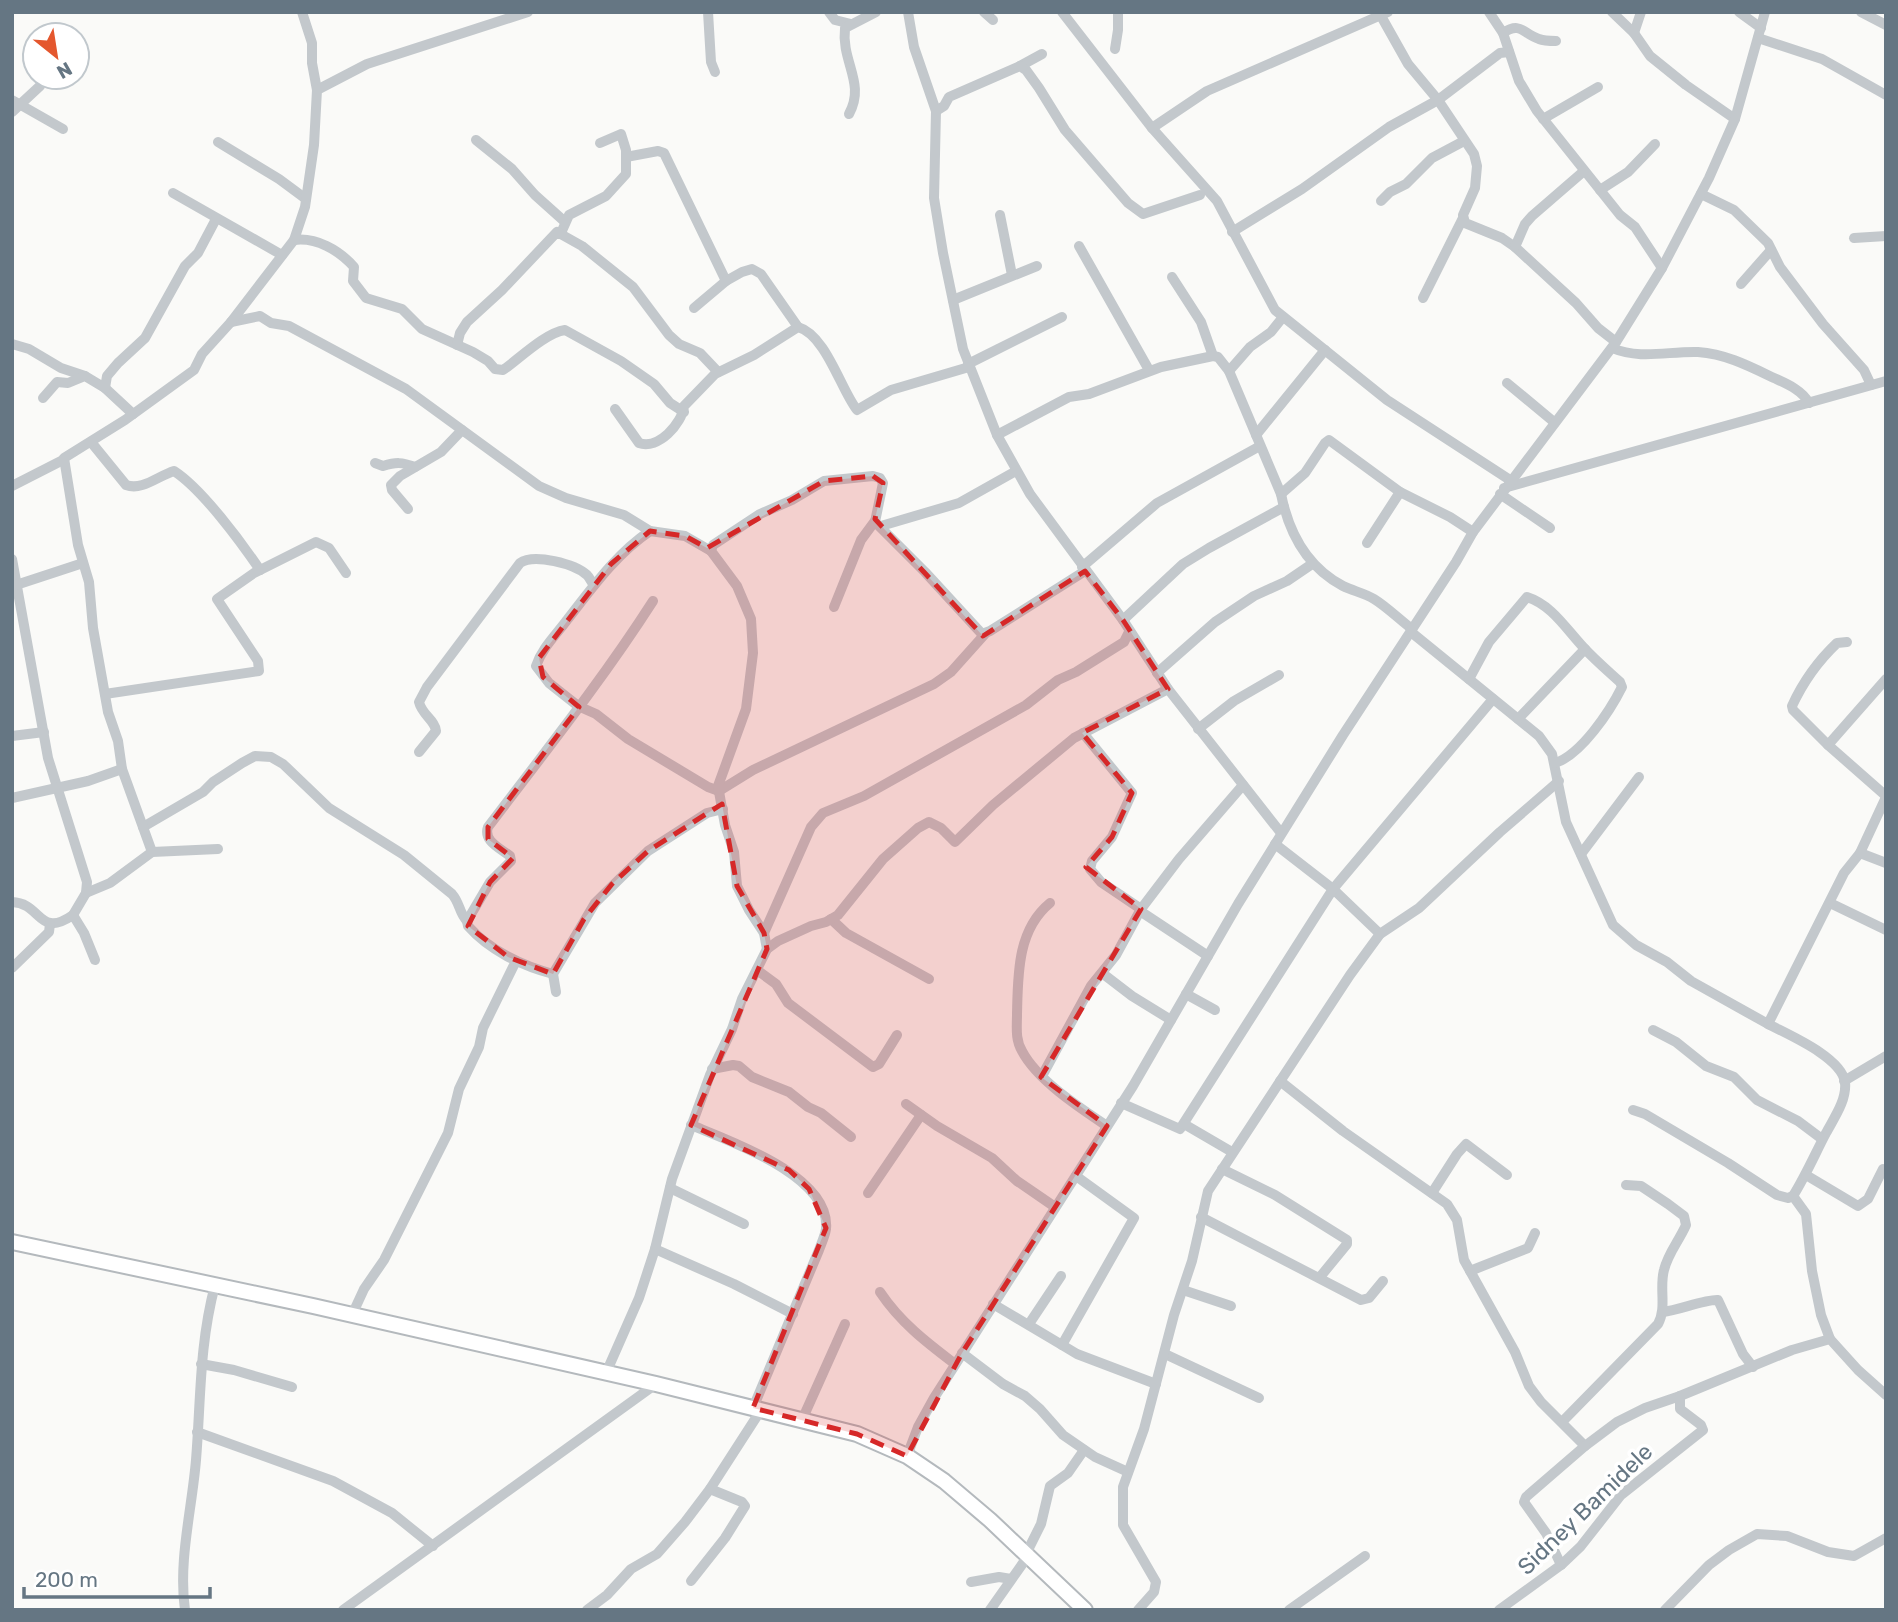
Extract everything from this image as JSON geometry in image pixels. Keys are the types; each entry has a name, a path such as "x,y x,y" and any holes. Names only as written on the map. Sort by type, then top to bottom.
{"highway":[{"path":"12,1242 656,1384 857,1434 906,1457 944,1482 1085,1610"}],"street":[{"path":"12,486 64,460 66,456 133,414 194,370 202,354 231,322 294,240 306,199 314,145 317,90 312,63 312,43 302,12"},
{"path":"317,90 367,64 528,12"},
{"path":"708,12 711,62 715,72"},
{"path":"829,12 835,20 851,24"},
{"path":"849,114 855,101 856,89 845,55 845,28 876,12"},
{"path":"908,12 914,47 936,111 934,198 953,300 969,365 997,435 1016,471 1083,569 1123,620 1168,689 1282,834"},
{"path":"984,12 993,20"},
{"path":"1062,12 1152,128 1217,201 1275,310 1387,400 1505,487 1550,528"},
{"path":"1115,49 1118,12"},
{"path":"1489,12 1503,33 1519,81 1543,119 1620,215 1635,227 1662,268"},
{"path":"1612,12 1634,33 1650,56 1735,119"},
{"path":"1634,33 1641,12"},
{"path":"1739,12 1759,33 1822,59 1886,95"},
{"path":"906,1457 918,1427 955,1364 1076,1176 1275,844 1473,532 1614,345 1662,268 1701,194 1735,119 1765,12"},
{"path":"1861,12 1886,25"},
{"path":"1152,128 1207,90 1385,14 1408,64 1438,100 1474,154 1477,166 1475,188 1463,218 1423,298"},
{"path":"1503,33 1518,27 1539,39 1556,41"},
{"path":"1232,232 1302,189 1389,127 1438,100 1500,53 1509,52"},
{"path":"936,111 944,106 949,97 1042,54"},
{"path":"1020,66 1039,88 1065,130 1128,203 1143,215 1199,195"},
{"path":"1543,119 1598,87"},
{"path":"33,91 15,105 63,129"},
{"path":"561,233 569,215 606,196 626,174 626,156 621,134 600,143"},
{"path":"476,139 512,169 535,195 565,221"},
{"path":"1381,201 1390,192 1406,184 1432,158 1464,141"},
{"path":"218,142 279,179 306,199"},
{"path":"1600,190 1628,172 1655,144"},
{"path":"626,156 658,151 664,153 726,281"},
{"path":"1515,247 1525,224 1532,216 1584,171"},
{"path":"173,193 282,255"},
{"path":"1701,194 1734,210 1768,243 1780,267 1823,324 1864,370 1871,385"},
{"path":"1000,215 1012,275"},
{"path":"1463,218 1465,223 1502,238 1515,247 1576,303 1614,345 1644,356 1696,352 1726,356 1785,383 1802,393 1809,403"},
{"path":"105,388 107,376 145,338 185,266 198,253 216,219"},
{"path":"457,345 467,322 502,290 557,232 582,246 633,287 669,335 688,350 700,353 718,372"},
{"path":"1854,238 1886,236"},
{"path":"294,240 308,238 330,248 354,267 353,281 366,298 402,309 422,329 488,361 495,369 503,370 529,348 555,332 565,330 621,361 654,384 670,403 684,412"},
{"path":"1079,246 1149,370"},
{"path":"1741,284 1770,250"},
{"path":"953,300 1037,266"},
{"path":"694,308 726,281 742,272 752,269 761,274 798,327 806,331 829,358 857,410 891,390 969,365 1062,317"},
{"path":"1172,277 1201,321 1213,356"},
{"path":"231,322 260,316 271,323 289,326 405,389 539,485 566,498 624,514 650,531 685,536 711,551 740,592 751,619 752,643 746,709 720,777 719,791 734,852 737,886 764,933 768,949"},
{"path":"1228,372 1283,317"},
{"path":"615,410 639,443 644,445 660,441 684,412 684,406 718,372 754,355 798,327"},
{"path":"12,344 29,349 61,369 85,376 105,388 133,414"},
{"path":"1256,435 1325,350"},
{"path":"997,435 1069,397 1088,394 1149,370 1218,357 1228,372 1256,435 1299,543 1312,564 1345,587 1374,599 1550,748 1566,822 1607,913 1619,932 1636,946 1667,962 1691,981 1829,1059 1844,1081 1842,1102 1807,1175 1793,1196 1788,1198 1777,1195 1645,1114 1633,1110"},
{"path":"43,398 57,382 61,369"},
{"path":"57,382 68,383 85,376"},
{"path":"1505,487 1886,381"},
{"path":"1507,383 1554,422"},
{"path":"408,509 391,485 400,476 441,452 461,430"},
{"path":"1281,494 1305,473 1329,440 1400,492 1450,517 1473,532"},
{"path":"91,442 126,485 131,487 174,471 184,478 260,570"},
{"path":"719,791 753,770 934,684 951,672 985,634 1083,569 1157,503 1260,446"},
{"path":"64,460 89,582 93,628 111,726 118,741 122,769 152,852"},
{"path":"375,463 383,466 403,462 415,467"},
{"path":"834,607 861,540 878,523 959,503 1016,471"},
{"path":"711,551 714,544 760,514 828,480 869,476 880,478 883,488 878,523"},
{"path":"1367,543 1400,492"},
{"path":"1123,620 1183,564 1284,507"},
{"path":"878,523 974,627 985,634"},
{"path":"650,531 611,564 541,652 536,666 549,684 578,706 596,714 628,739 687,777 719,791"},
{"path":"105,694 259,671 258,661 217,599 260,570 316,542 329,548 346,573"},
{"path":"12,559 44,732 57,786 87,882 86,893 73,915 59,924 50,923 24,904 12,902"},
{"path":"419,752 436,731 433,723 421,710 419,702 520,563 525,560 544,559 572,567 586,575 594,585"},
{"path":"15,585 83,563"},
{"path":"1157,673 1215,622 1254,596 1295,576 1312,564"},
{"path":"1469,679 1489,642 1527,597 1538,600 1554,613 1622,687 1574,752 1567,759 1555,763"},
{"path":"467,921 490,883 511,861 510,856 488,839 488,827 602,678 653,601"},
{"path":"764,933 811,827 823,813 864,796 1026,705 1058,680 1124,642 1129,632"},
{"path":"1124,642 1136,642"},
{"path":"1769,1024 1844,873 1860,853 1886,796 1796,715 1793,706 1804,683 1819,662 1837,643 1847,642"},
{"path":"1518,719 1585,649"},
{"path":"1198,730 1234,701 1279,675"},
{"path":"1828,745 1886,679"},
{"path":"606,1373 639,1298 655,1249 670,1188 712,1069 732,1030 742,999 768,949 778,940 838,915 883,859 918,828 929,822 934,823 955,842 993,804 1083,733 1168,689"},
{"path":"1121,1103 1180,1129 1333,889 1493,699"},
{"path":"12,736 44,732"},
{"path":"1083,733 1132,793 1112,837 1092,861 1090,869 1101,882 1208,956"},
{"path":"143,827 203,792 242,763 255,756 271,757 283,764 329,808 404,855 452,894 469,928 480,937 516,961 554,974"},
{"path":"12,798 88,781 122,769"},
{"path":"1581,854 1639,777"},
{"path":"1138,1610 1154,1592 1156,1582 1123,1525 1123,1487 1144,1429 1208,1191 1350,975 1380,934 1419,908 1500,831 1559,781"},
{"path":"1042,1076 1091,986 1116,955 1141,910 1173,867 1243,785"},
{"path":"556,992 554,974 584,919 612,884 648,851 707,813 723,809"},
{"path":"1275,844 1333,889 1380,934"},
{"path":"86,893 110,883 152,852 218,849"},
{"path":"1860,853 1886,863"},
{"path":"1050,903 1041,910 1032,926 1019,961 1018,1041 1027,1060 1042,1076 1107,1126"},
{"path":"1830,903 1886,930"},
{"path":"73,915 95,960"},
{"path":"831,919 857,940 929,979"},
{"path":"12,968 50,932 50,923"},
{"path":"352,1315 384,1260 448,1133 459,1089 479,1048 483,1028 516,961"},
{"path":"757,971 776,984 788,1003 873,1067 879,1064 897,1035"},
{"path":"1102,973 1125,992 1171,1020"},
{"path":"1186,994 1215,1010"},
{"path":"1653,1030 1676,1042 1706,1066 1734,1077 1757,1100 1798,1121 1822,1139"},
{"path":"1844,1081 1886,1056"},
{"path":"712,1069 739,1066 752,1077 789,1092 851,1137"},
{"path":"1280,1081 1342,1131 1447,1204 1454,1213 1461,1234 1464,1260 1515,1352 1530,1385 1541,1402 1585,1446"},
{"path":"905,1104 992,1158 1017,1181 1055,1208"},
{"path":"869,1193 921,1115"},
{"path":"1184,1124 1232,1152"},
{"path":"587,1610 607,1595 632,1569 657,1555 710,1489 757,1409 826,1228 818,1203 803,1181 789,1170 744,1147 691,1125"},
{"path":"1432,1193 1466,1144 1507,1175"},
{"path":"1807,1175 1858,1206 1868,1199 1883,1168"},
{"path":"1222,1169 1275,1195 1347,1240 1347,1244 1320,1277"},
{"path":"1062,1345 1135,1218 1076,1176"},
{"path":"1562,1422 1658,1324 1662,1312 1661,1285 1664,1270 1669,1254 1686,1226 1686,1220 1675,1209 1641,1186 1626,1185"},
{"path":"670,1188 744,1224"},
{"path":"1793,1196 1806,1214 1812,1271 1821,1315 1830,1339 1858,1370 1886,1395"},
{"path":"1201,1217 1361,1300 1369,1298 1383,1281"},
{"path":"1470,1271 1528,1248 1535,1233"},
{"path":"655,1249 793,1314"},
{"path":"1028,1324 1061,1276"},
{"path":"185,1610 185,1547 196,1458 201,1364 207,1316 215,1285"},
{"path":"1183,1290 1231,1306"},
{"path":"880,1292 894,1313 912,1331 955,1364"},
{"path":"1662,1312 1718,1300 1743,1354 1753,1367"},
{"path":"993,1304 1077,1354 1156,1384"},
{"path":"802,1420 845,1324"},
{"path":"1561,1565 1546,1533 1524,1502 1526,1497 1585,1446 1617,1422 1645,1408 1792,1350 1830,1339"},
{"path":"962,1353 1003,1384 1025,1396 1063,1435 1095,1457 1128,1472"},
{"path":"1165,1354 1259,1398"},
{"path":"201,1364 234,1370 292,1387"},
{"path":"343,1610 656,1384"},
{"name":"Sidney Bamidele","path":"1499,1610 1561,1565 1581,1546 1621,1495 1703,1430 1701,1425 1680,1409 1680,1396"},
{"path":"197,1432 333,1481 392,1513 433,1546"},
{"path":"990,1610 1027,1555 1041,1524 1051,1486 1068,1473 1084,1450"},
{"path":"691,1581 725,1538 745,1506 742,1502 710,1489"},
{"path":"1665,1610 1709,1565 1757,1534 1787,1536 1828,1552 1854,1556 1886,1538"},
{"path":"1289,1610 1364,1556"},
{"path":"971,1582 999,1577 1012,1579"}],"highlighted area":[{"path":"873,476 883,483 875,519 983,636 1085,571 1123,620 1168,689 1082,733 1132,793 1112,837 1086,867 1141,909 1041,1077 1107,1126 962,1353 907,1456 857,1434 753,1408 826,1228 809,1189 789,1170 691,1125 767,949 764,933 737,886 722,804 648,851 612,884 584,919 553,974 508,957 468,926 490,882 513,858 488,839 488,827 579,707 543,677 539,658 611,564 650,531 685,536 707,548 824,481"}]}
